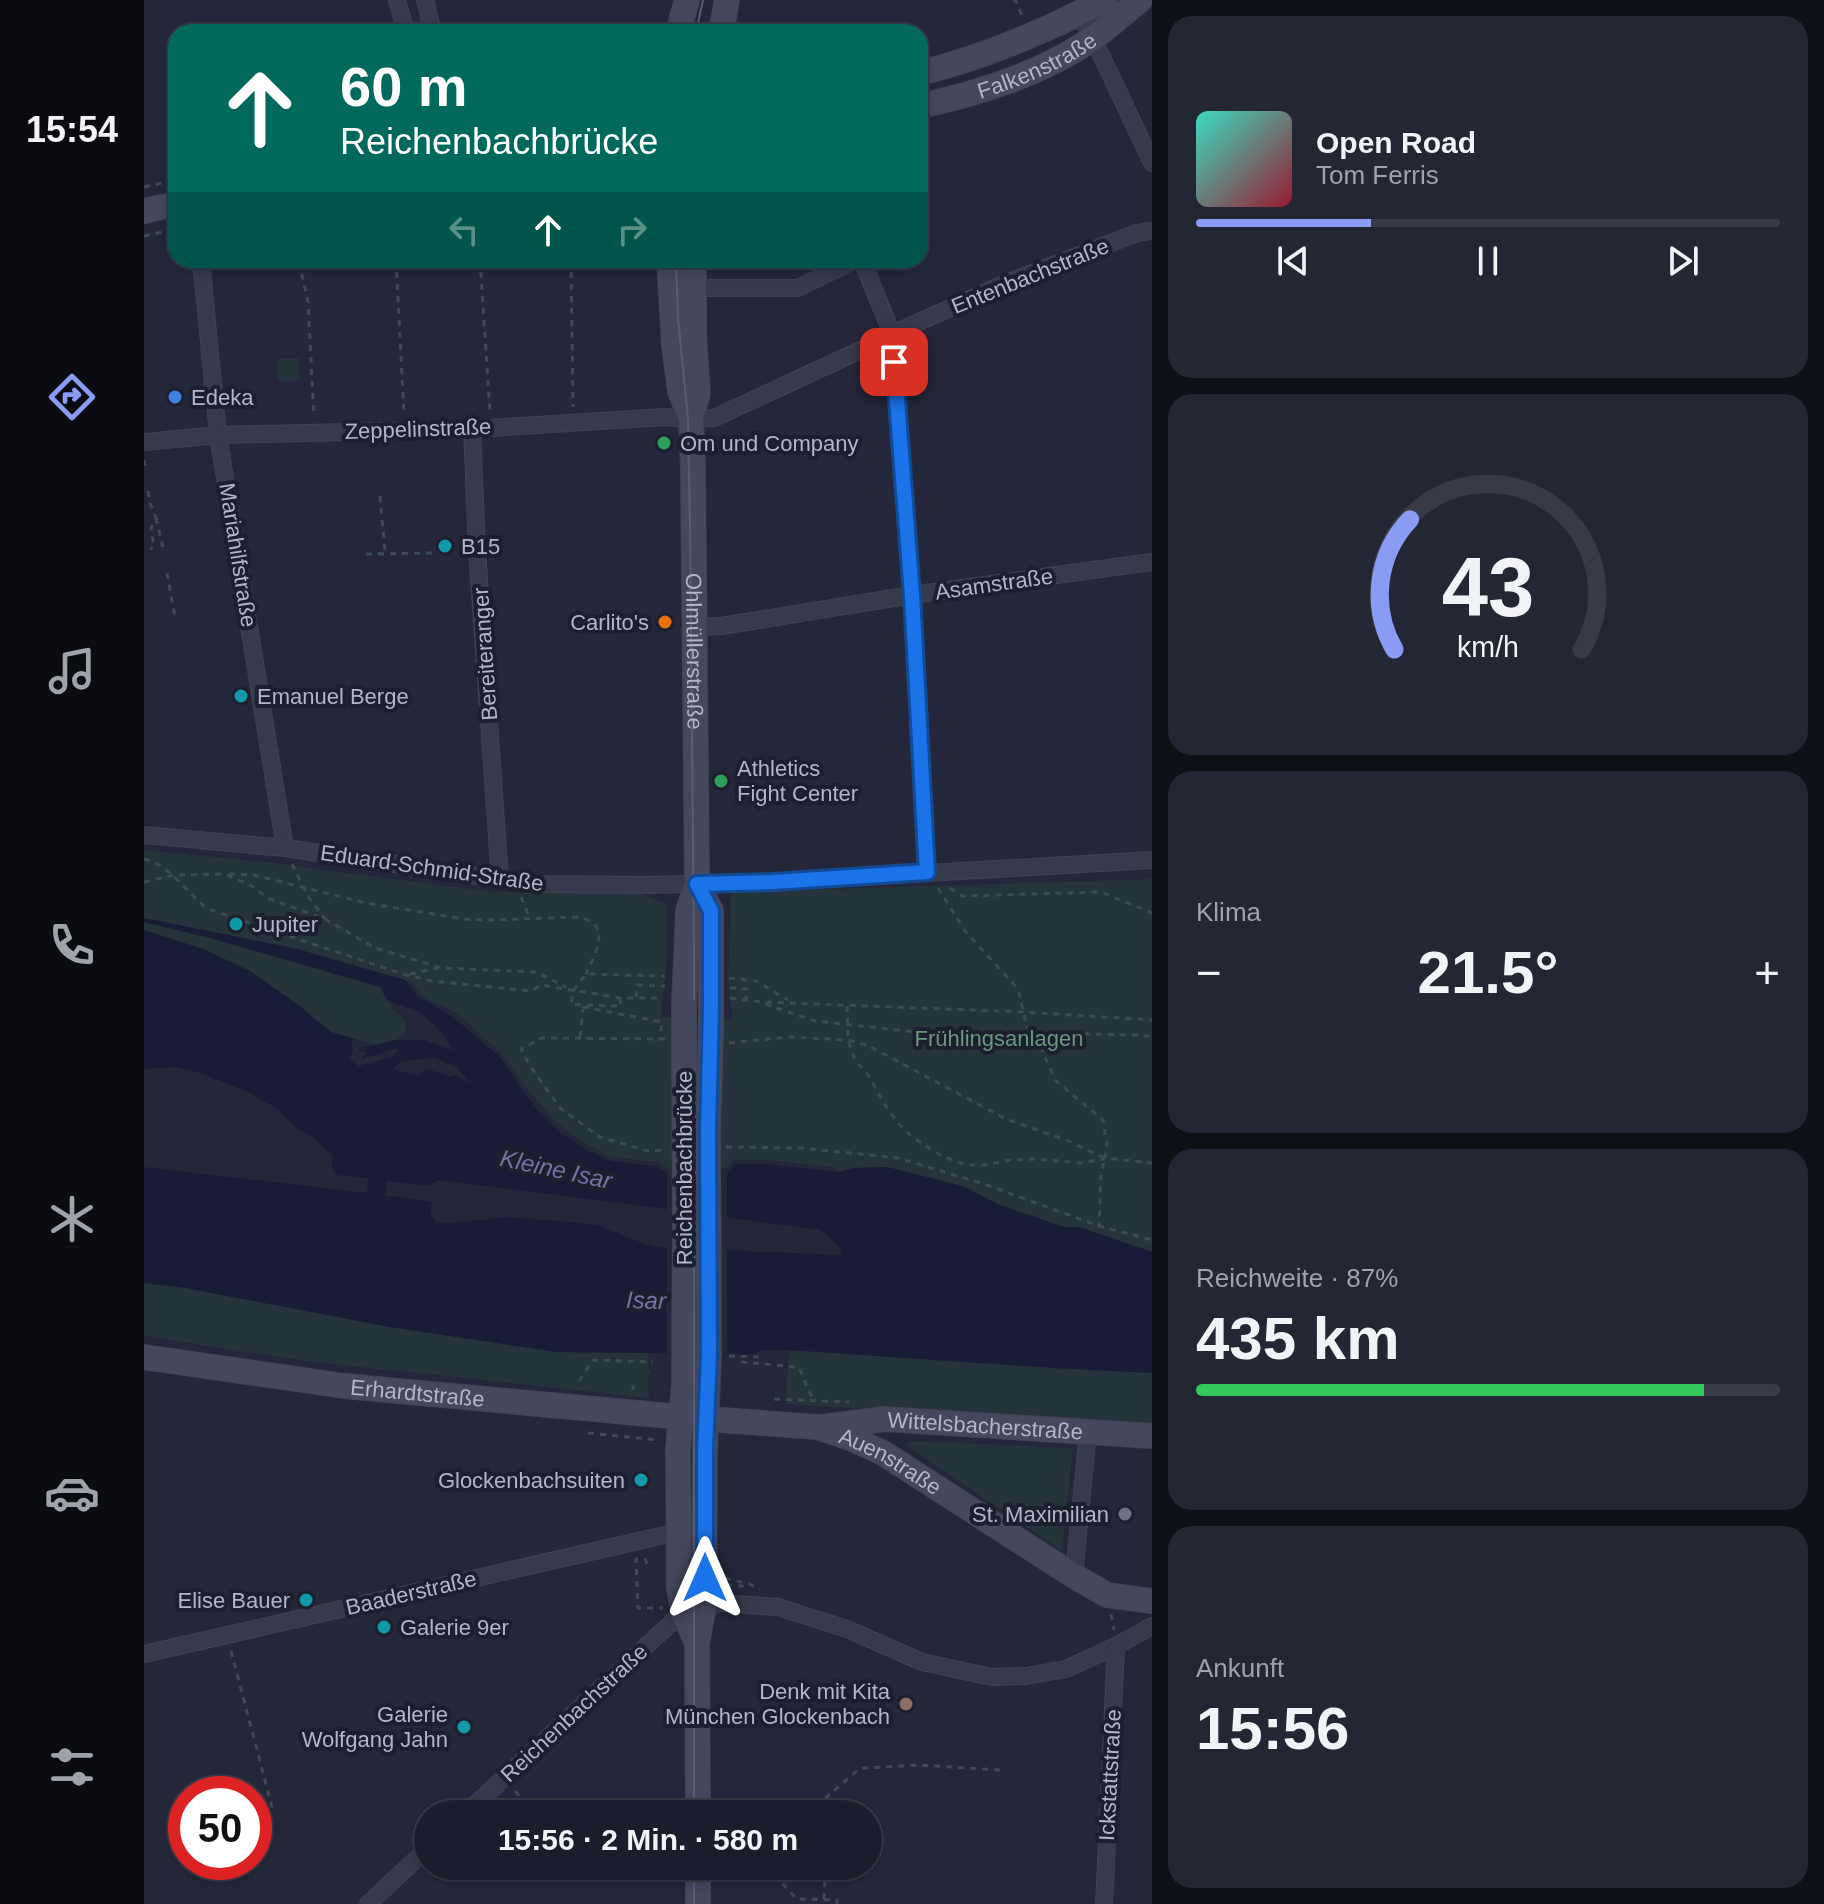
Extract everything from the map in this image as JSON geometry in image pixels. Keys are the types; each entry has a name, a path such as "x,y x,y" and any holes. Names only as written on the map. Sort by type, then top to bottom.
{"main road":[{"path":"680,24 687,0"},
{"path":"722,24 727,0"},
{"name":"Falkenstraße","path":"928,71 1051,28 1105,0"},
{"name":"Falkenstraße","path":"928,104 959,98 1035,70 1092,39 1140,0"},
{"path":"144,211 168,206"},
{"name":"Ohlmüllerstraße","path":"669,268 680,391 691,419"},
{"name":"Ohlmüllerstraße","path":"694,268 698,393 691,419 697,884"},
{"name":"Reichenbachbrücke","path":"694,1418 684,1354 678,997 688,911 697,884"},
{"name":"Reichenbachbrücke","path":"694,1418 715,1355 708,1132 720,998 711,911 697,884"},
{"name":"Erhardtstraße","path":"144,1357 344,1386 694,1418"},
{"path":"694,1418 678,1449 679,1587 694,1609"},
{"path":"694,1418 705,1578 694,1609 698,1800"},
{"name":"Auenstraße","path":"694,1418 817,1427 850,1438 883,1453 1107,1595 1152,1601"},
{"name":"Wittelsbacherstraße","path":"817,1427 884,1419 1152,1436"},
{"path":"698,1880 698,1904"}],"street":[{"path":"397,0 404,24"},
{"path":"425,0 431,24"},
{"path":"1079,14 1152,163"},
{"name":"Entenbachstraße","path":"691,419 714,418 1006,283 1137,233 1152,231"},
{"name":"Mariahilfstraße","path":"202,268 218,435 285,848"},
{"path":"694,288 798,288 839,268"},
{"path":"865,268 892,334 912,595 927,872"},
{"name":"Zeppelinstraße","path":"144,442 218,435 472,429 666,417 691,419"},
{"name":"Bereiteranger","path":"472,429 477,550 500,880"},
{"name":"Asamstraße","path":"694,627 721,626 912,595 1152,562"},
{"name":"Eduard-Schmid-Straße","path":"144,835 285,848 541,884 773,882 1152,860"},
{"path":"1074,1576 1088,1431"},
{"name":"Baaderstraße","path":"144,1654 678,1532"},
{"path":"694,1609 722,1603 778,1607 847,1629 922,1662 992,1677 1026,1676 1066,1669 1152,1626"},
{"name":"Reichenbachstraße","path":"481,1800 694,1609"},
{"name":"Ickstattstraße","path":"1104,1904 1116,1646"},
{"path":"368,1904 414,1861"}],"path":[{"path":"144,187 168,182"},
{"path":"144,236 168,231"},
{"path":"300,268 308,302 315,433"},
{"path":"396,268 404,430"},
{"path":"481,268 491,427"},
{"path":"571,268 573,423"},
{"path":"308,302 316,302"},
{"path":"310,339 318,338"},
{"path":"313,385 321,385"},
{"path":"148,491 163,548"},
{"path":"380,496 385,553"},
{"path":"150,549 154,547 151,528 156,518"},
{"path":"366,554 432,553"},
{"path":"167,573 175,617"},
{"path":"285,848 302,886 325,919"},
{"path":"144,859 174,875 194,899 208,909 406,975 432,981 531,991 541,985 620,998 658,998"},
{"path":"927,872 962,896 1101,892 1152,913"},
{"path":"927,872 965,931 1018,989 1027,1027 1039,1044 1056,1081 1103,1120 1107,1143 1101,1174 1099,1226"},
{"path":"225,874 252,886 267,898 325,919 375,948 442,968"},
{"path":"144,882 174,875 254,875 366,903 464,919 587,919 594,924 600,938 598,949 586,974 573,991 571,1004 662,1022 660,1039"},
{"path":"406,975 442,968 536,972 573,991"},
{"path":"586,974 673,976"},
{"path":"720,978 756,981 791,1002"},
{"path":"636,998 637,985 678,997"},
{"path":"720,998 747,989 746,1000"},
{"path":"583,1006 621,1006 620,998"},
{"path":"720,998 1152,1020"},
{"path":"762,1002 815,1021 847,1026 1039,1044 1083,1034 1152,1037"},
{"path":"580,1037 583,1006"},
{"path":"847,1006 848,1040 855,1060 898,1123 911,1136 940,1155 966,1165 1037,1159 1081,1163 1105,1158 1152,1163"},
{"path":"721,1043 789,1037 848,1040 867,1045 1006,1119 1066,1140 1105,1158"},
{"path":"625,1038 675,1040"},
{"path":"987,1185 1099,1226 1152,1240"},
{"path":"715,1355 759,1357 761,1363"},
{"path":"579,1381 593,1360 653,1362"},
{"path":"741,1362 798,1367 810,1396 815,1400 774,1399"},
{"path":"633,1385 633,1390"},
{"path":"588,1433 662,1442"},
{"path":"645,1559 646,1569"},
{"path":"705,1578 719,1577 749,1584 767,1592 778,1607"},
{"path":"745,1588 749,1584"},
{"path":"1107,1595 1116,1646"},
{"path":"230,1648 273,1811"},
{"path":"823,1800 858,1770 865,1768 920,1765 1000,1770"},
{"path":"513,1788 524,1800"},
{"path":"779,1880 797,1899 837,1900 837,1904"},
{"path":"825,1880 826,1901"}],"green space":[{"path":"299,358 300,381 278,381 277,359"},
{"name":"Frühlingsanlagen","path":"144,850 267,862 493,892 636,892 667,904 661,1017 733,1020 728,981 731,892 1152,879 1152,1252 1000,1205 965,1187 887,1167 854,1168 839,1172 732,1169 666,1172 611,1161 577,1144 404,980 297,949 144,918"},
{"path":"144,922 380,987 393,1010 407,1022 405,1034 395,1040 374,1044 331,1032 297,1004 203,949 144,931"},
{"path":"144,1283 186,1288 390,1327 557,1352 648,1353 648,1369 652,1370 648,1375 649,1398 305,1361 144,1336"},
{"path":"789,1350 1152,1373 1152,1427 786,1404"},
{"path":"911,1441 1073,1448 1062,1551 910,1448 906,1444"}],"water":[{"path":"144,918 297,949 405,980 418,997 451,1015 502,1059 541,1114 562,1133 611,1161 658,1166 661,1170 731,1169 734,1164 768,1164 839,1172 854,1168 887,1167 965,1187 1000,1205 1152,1252 1152,1373 789,1350 763,1350 752,1354 557,1352 390,1327 186,1288 144,1283 144,1167 367,1192 368,1179 337,1175 332,1167 333,1156 313,1137 299,1130 276,1108 248,1092 204,1074 176,1067 144,1069 144,930 203,949 250,971 331,1032 355,1039 351,1043 353,1050 349,1059 359,1066 392,1057 398,1050 361,1059 366,1053 358,1052 362,1046 370,1047 395,1040 422,1040 454,1050 435,1025 418,1011 388,1001 380,987 144,922","holes":["434,1058 457,1067 470,1084 456,1075 450,1077 426,1068 419,1076 392,1069 402,1061","438,1180 821,1230 842,1251 840,1255 656,1247 598,1225 511,1217 451,1223 433,1218 435,1202 386,1195 387,1181 428,1186"]}],"pier":[{"path":"405,980 429,1000 464,1019 505,1057 553,1119 579,1140 612,1157 658,1162 667,1168 726,1168 734,1160 768,1160 832,1167 839,1172 768,1164 735,1164 727,1172 727,1218 822,1230 842,1250 840,1255 727,1250 727,1355 667,1354 667,1248 645,1244 598,1225 582,1223 511,1217 441,1223 436,1222 431,1214 433,1202 385,1195 387,1181 428,1186 438,1180 667,1209 667,1172 657,1166 611,1161 562,1134 541,1114 502,1059 451,1015 418,997","holes":["439,1184 820,1234 837,1251 657,1243 598,1221 511,1213 442,1219 436,1216 437,1199 389,1192 390,1185 428,1190"]},
{"path":"144,1163 363,1188 364,1182 337,1179 331,1175 368,1178 367,1193 144,1167"}],"tram line":[{"path":"698,24 703,0"},
{"path":"676,268 688,419 690,524 694,949 694,1800"},
{"path":"694,1880 694,1904"}],"place":[{"name":"Edeka","path":"175,397"},
{"name":"Om und Company","path":"664,443"},
{"name":"B15","path":"445,546"},
{"name":"Carlito's","path":"665,622"},
{"name":"Emanuel Berge","path":"241,696"},
{"name":"Athletics Fight Center","path":"721,781"},
{"name":"Jupiter","path":"236,924"},
{"name":"Glockenbachsuiten","path":"641,1480"},
{"name":"St. Maximilian","path":"1125,1514"},
{"name":"Elise Bauer","path":"306,1600"},
{"name":"Galerie 9er","path":"384,1627"},
{"name":"Denk mit Kita München Glockenbach","path":"906,1704"},
{"name":"Galerie Wolfgang Jahn","path":"464,1727"}],"route":[{"path":"705,1578 711,911 697,884 927,872 912,595 894,362"}],"water label":[{"name":"Kleine Isar","path":"556,1169"},
{"name":"Isar","path":"646,1300"}]}
